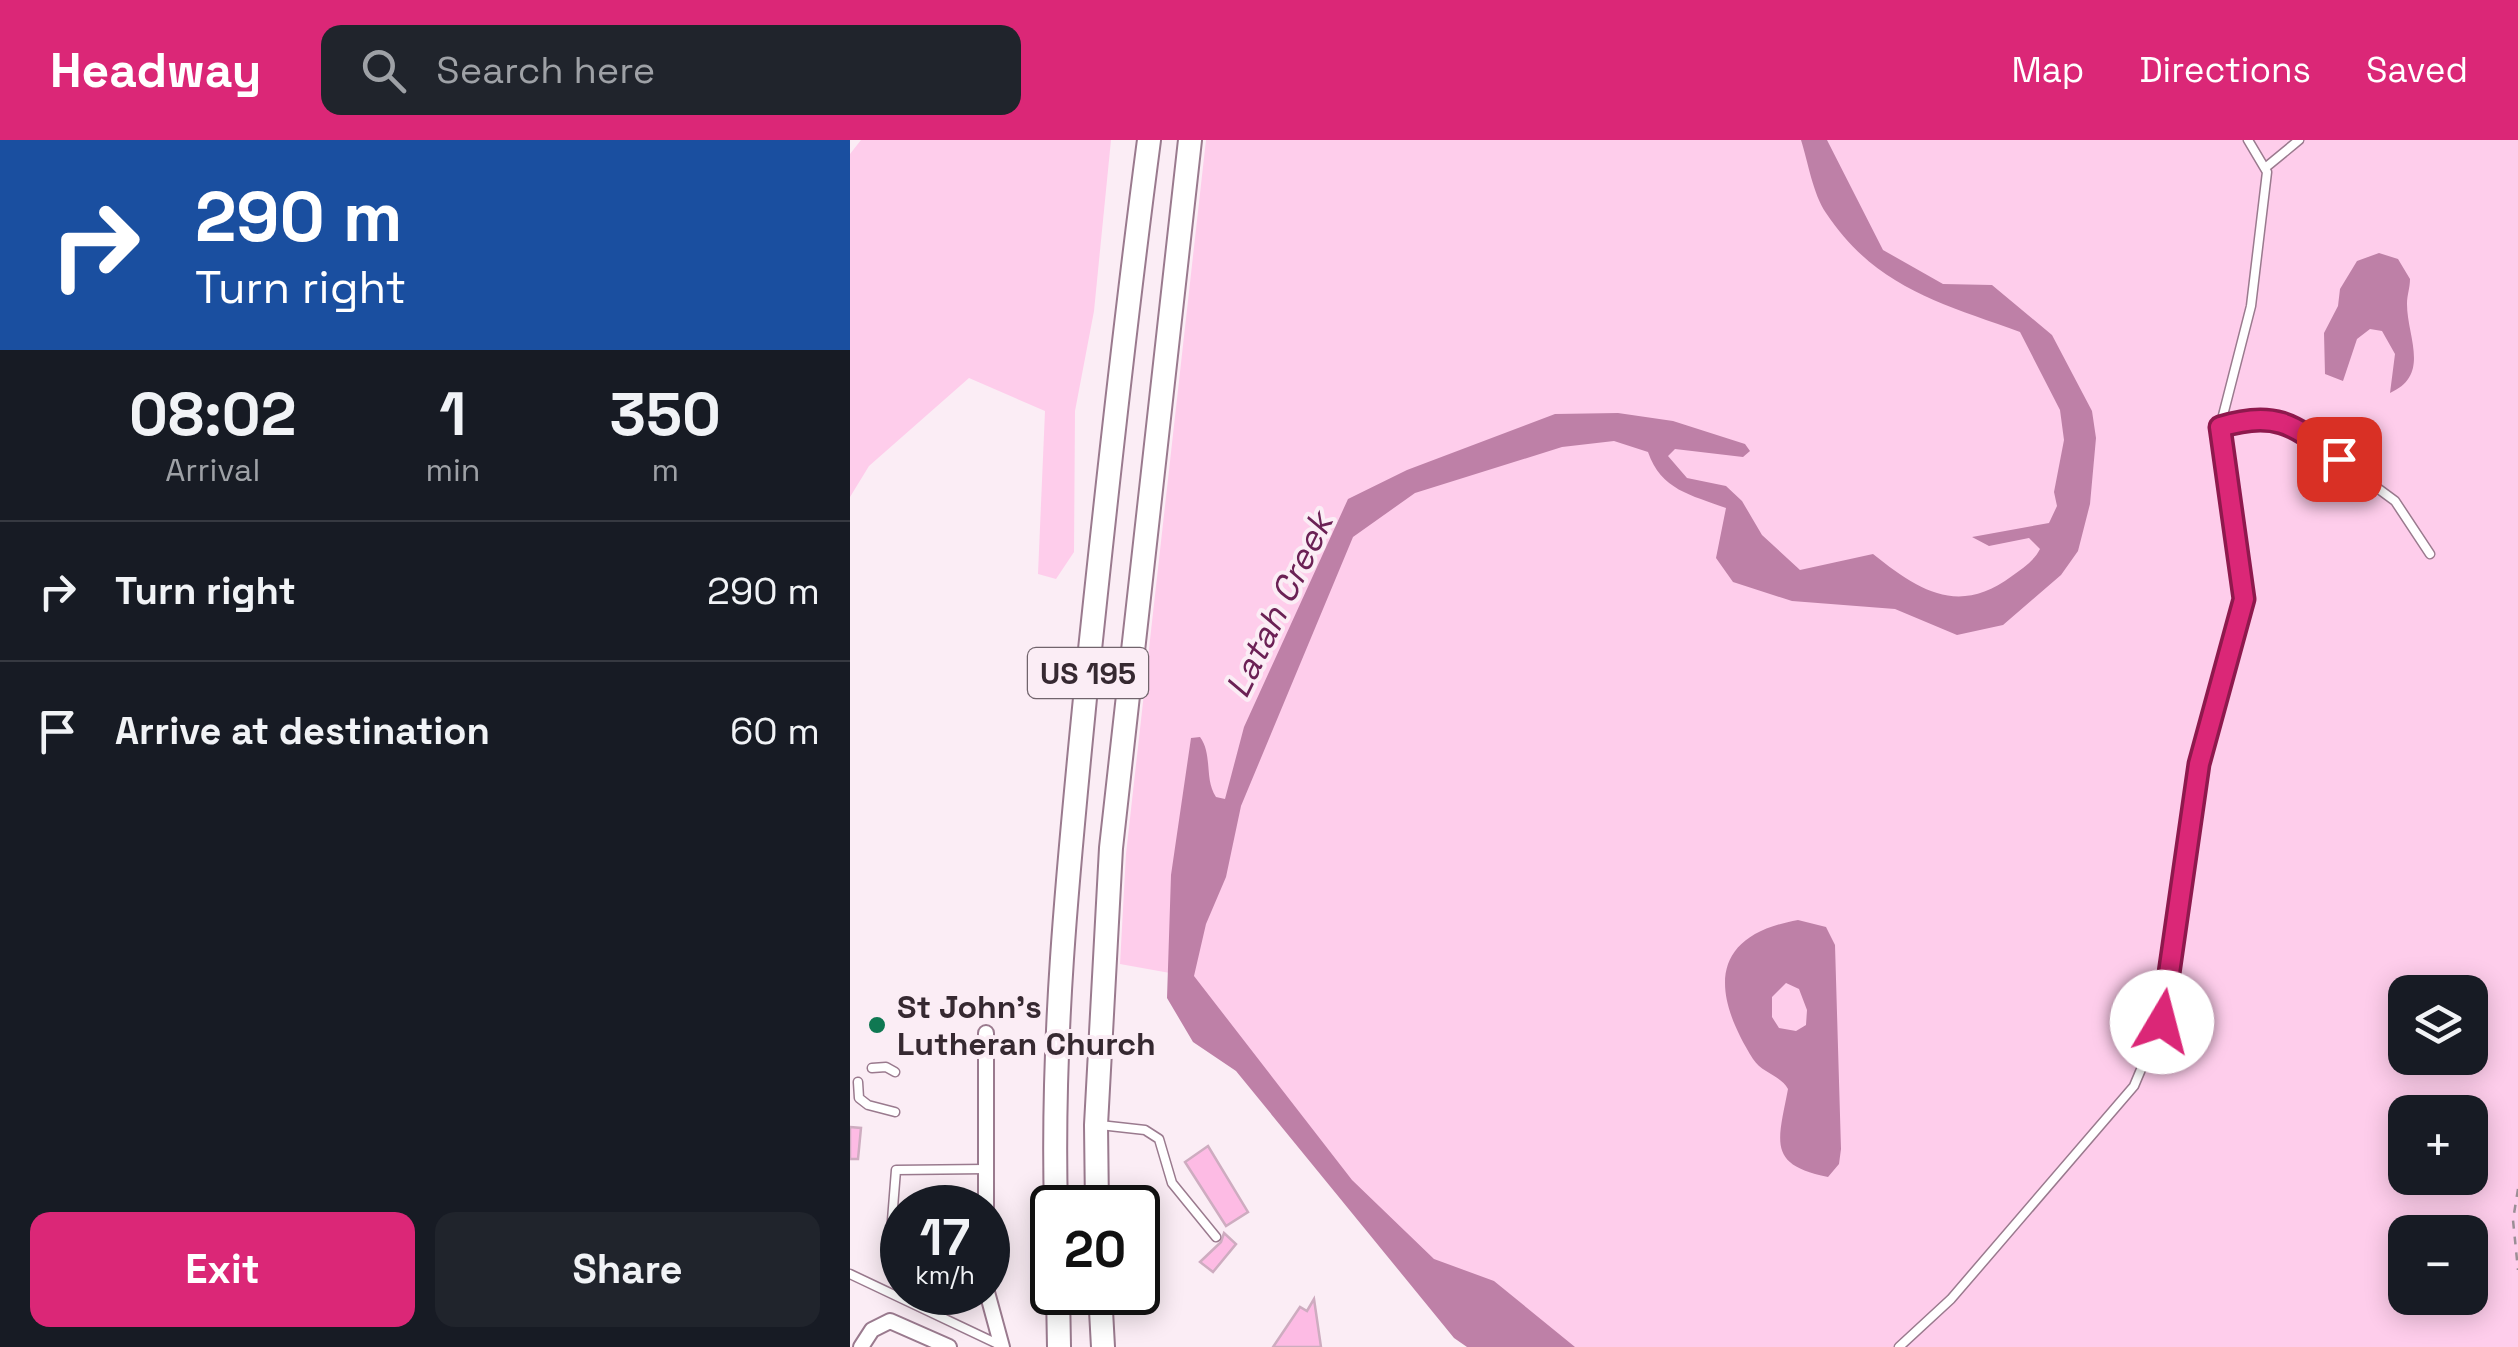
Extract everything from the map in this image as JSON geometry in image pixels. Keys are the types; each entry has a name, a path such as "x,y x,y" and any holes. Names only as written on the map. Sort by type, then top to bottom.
{"highway":[{"name":"US 195","path":"1056,1185 1055,1023 1072,830 1111,446 1149,140"},
{"name":"US 195","path":"1097,1185 1096,1125 1110,848 1190,140"},
{"path":"1058,1315 1059,1347"},
{"path":"1101,1315 1103,1347"}],"street":[{"path":"986,1033 986,1185"},
{"path":"993,1315 1002,1346"},
{"path":"861,1347 883,1323 904,1324 949,1347"}],"lane":[{"path":"1899,1347 1951,1299 2134,1086 2162,1022 2199,764 2244,599 2220,427 2251,306 2265,168 2248,140"},
{"path":"2265,168 2295,141"},
{"path":"2220,427 2246,419 2289,423 2394,500 2430,554"},
{"path":"872,1068 886,1066 895,1072"},
{"path":"858,1082 859,1098 895,1112"},
{"path":"1096,1125 1145,1130 1159,1139 1172,1183 1216,1237"},
{"path":"892,1185 896,1170 986,1169"},
{"path":"850,1274 1002,1346"}],"path":[{"path":"2518,1189 2513,1220 2518,1270"}],"shaded area":[{"path":"861,140 1111,140 1094,311 1075,411 1074,552 1056,579 1038,574 1045,411 969,378 869,466 850,497 850,154"},
{"path":"1206,140 2518,140 2518,1347 1517,1347 1422,1269 1181,975 1120,964 1126,854"},
{"path":"1801,140 1827,140 1883,250 1943,284 1992,285 2052,335 2092,411 2096,438 2090,504 2078,551 2061,575 2003,625 1957,635 1895,609 1792,601 1733,582 1716,558 1726,508 1669,483 1648,452 1614,441 1562,447 1415,493 1353,537 1241,806 1226,877 1206,924 1194,976 1352,1180 1434,1259 1494,1281 1575,1347 1467,1347 1454,1338 1236,1071 1193,1042 1167,998 1171,875 1191,738 1200,737 1204,744 1212,790 1216,797 1225,799 1244,727 1348,499 1407,470 1555,414 1618,413 1673,421 1745,444 1750,451 1743,457 1675,449 1668,456 1687,478 1726,486 1742,501 1762,535 1800,570 1873,554 1923,588 1957,596 1993,588 2031,561 2040,549 2029,538 1989,546 1972,537 2049,523 2057,506 2054,492 2064,440 2060,410 2020,332 1912,290 1866,259 1821,205"},
{"path":"2379,253 2398,259 2410,279 2407,304 2413,366 2403,385 2390,393 2395,354 2382,331 2370,329 2357,339 2343,381 2325,374 2324,333 2338,306 2340,289 2357,261"},
{"path":"1798,920 1826,927 1835,945 1841,1149 1839,1164 1828,1177 1808,1172 1786,1158 1780,1137 1788,1089 1753,1059 1739,1034 1725,990 1726,970 1734,953 1748,939","holes":["1786,983 1799,989 1807,1010 1806,1025 1796,1031 1779,1028 1772,1017 1772,997"]}],"building":[{"path":"850,1127 861,1128 858,1159 850,1159"},
{"path":"1208,1146 1248,1212 1226,1226 1185,1162"},
{"path":"1224,1233 1236,1244 1213,1272 1200,1262 1221,1242"},
{"path":"1314,1299 1321,1347 1273,1347 1300,1307 1307,1311"}],"place":[{"name":"St John's Lutheran Church","path":"877,1025"}],"route":[{"path":"2162,1022 2199,764 2244,599 2220,427 2246,419 2270,418 2289,423 2339,459"}],"water label":[{"name":"Latah Creek","path":"1279,605"}]}
